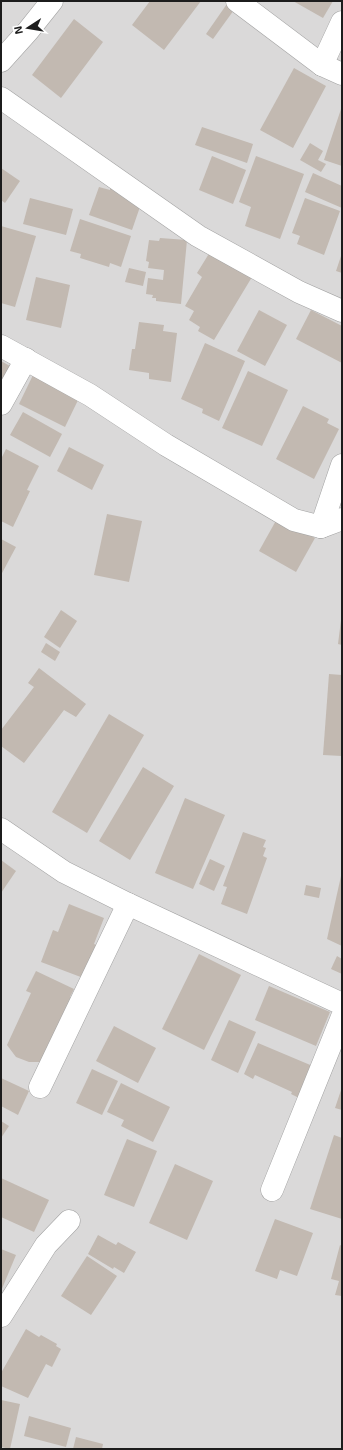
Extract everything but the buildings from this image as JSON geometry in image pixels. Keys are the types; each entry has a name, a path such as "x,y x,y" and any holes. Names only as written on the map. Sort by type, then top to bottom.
{"street":[{"path":"1,61 28,32 52,1"},
{"path":"237,1 322,65 342,74"},
{"path":"322,65 342,22"},
{"path":"1,98 198,236 299,292 342,311"},
{"path":"1,346 90,395 166,445 294,520 321,527 342,519"},
{"path":"1,404 26,359"},
{"path":"321,527 342,465"},
{"path":"1,829 64,872 128,904 342,1004"},
{"path":"40,1086 128,904"},
{"path":"272,1190 342,1017"},
{"path":"1,1316 46,1245 69,1221"}],"shaded area":[{"path":"1,1 342,1 342,1449 1,1449"}]}
